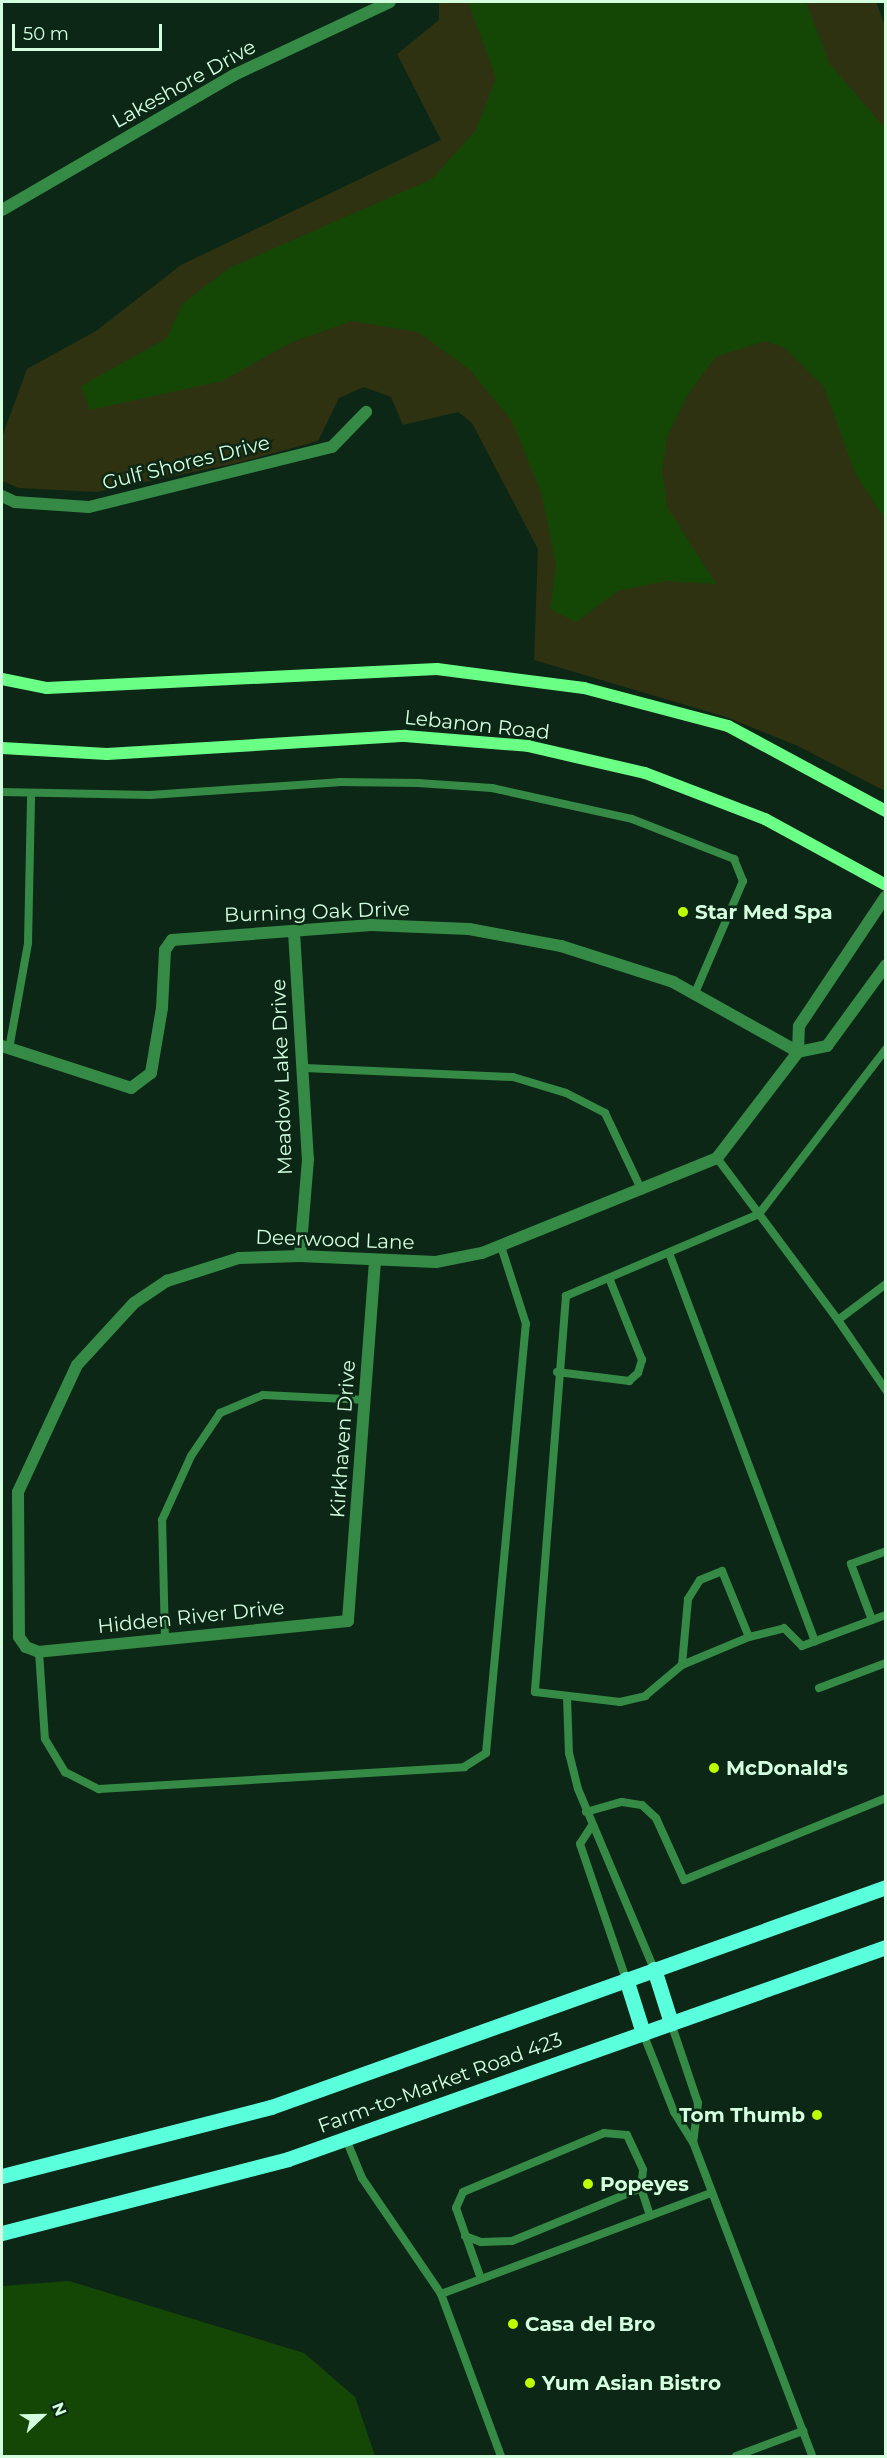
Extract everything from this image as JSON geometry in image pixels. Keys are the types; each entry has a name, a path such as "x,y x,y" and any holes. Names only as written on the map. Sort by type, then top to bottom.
{"main road":[{"path":"2,679 47,688 437,669 584,688 728,726 885,811"},
{"name":"Lebanon Road","path":"2,748 107,754 405,736 528,746 645,772 765,819 885,885"},
{"path":"2,2176 271,2107 885,1887"},
{"name":"Farm-to-Market Road 423","path":"2,2232 201,2184 346,2139 885,1947"},
{"path":"654,1969 670,2024"},
{"path":"626,1979 643,2033"}],"street":[{"name":"Lakeshore Drive","path":"2,210 234,75 390,2"},
{"name":"Gulf Shores Drive","path":"2,496 15,502 89,507 332,447 366,412"},
{"path":"885,896 799,1026 798,1052 828,1046 885,965"},
{"name":"Burning Oak Drive","path":"5,1048 123,1088 142,1083 155,1053 165,950 172,940 371,926 469,929 561,946 695,993 798,1052"},
{"name":"Meadow Lake Drive","path":"294,932 305,1068 308,1159 300,1256"},
{"name":"Deerwood Lane","path":"39,1652 19,1637 18,1492 77,1365 102,1332 167,1281 239,1258 300,1256 436,1262 501,1246 642,1192 717,1158 798,1052"},
{"name":"Kirkhaven Drive","path":"348,1621 375,1261"},
{"name":"Hidden River Drive","path":"39,1652 348,1621"}],"lane":[{"path":"2,792 150,795 307,783 418,783 492,788 632,819 734,859 743,881 695,993"},
{"path":"5,1048 28,943 31,794"},
{"path":"885,1049 759,1214 566,1296 557,1372 536,1692 620,1702 645,1696 682,1665 750,1637 784,1628 802,1646 885,1615"},
{"path":"305,1068 513,1077 566,1093 605,1113 642,1192"},
{"path":"717,1158 838,1320 885,1390"},
{"path":"39,1652 45,1738 65,1772 99,1790 464,1767 486,1753 526,1324 501,1246"},
{"path":"669,1253 815,1642"},
{"path":"557,1372 629,1381 638,1373 642,1360 609,1278"},
{"path":"838,1320 885,1284"},
{"path":"165,1639 162,1520 191,1456 220,1413 262,1395 366,1400"},
{"path":"872,1620 851,1564 885,1551"},
{"path":"682,1665 688,1599 700,1580 722,1571 750,1637"},
{"path":"819,1688 885,1663"},
{"path":"567,1697 569,1753 586,1812 591,1827 603,1840 654,1969"},
{"path":"586,1812 622,1802 642,1805 656,1818 684,1880 885,1798"},
{"path":"591,1827 580,1844 626,1979"},
{"path":"670,2024 698,2103 693,2142"},
{"path":"643,2033 674,2112 693,2142 709,2194 812,2457"},
{"path":"481,2279 456,2208 463,2192 604,2133 627,2135 643,2170 641,2188 650,2216"},
{"path":"346,2139 362,2178 441,2294 501,2457"},
{"path":"465,2236 481,2242 512,2241 641,2188"},
{"path":"441,2294 709,2194"},
{"path":"736,2457 803,2431"}],"shaded area":[{"path":"439,2 876,2 886,28 885,791 798,746 726,717 534,660 538,549 472,423 458,412 403,425 391,397 364,387 339,398 318,441 237,463 97,492 19,488 2,481 2,437 27,369 96,331 181,265 441,140 397,54 439,20"},
{"path":"468,2 806,2 829,63 885,128 885,519 855,473 824,387 785,348 765,341 715,357 686,398 667,437 662,471 667,507 716,584 666,581 618,591 576,622 550,609 556,565 542,495 512,421 470,370 418,332 352,321 292,342 222,381 90,410 81,386 167,338 182,304 229,268 432,179 476,130 496,78"},
{"path":"69,2281 304,2353 355,2397 375,2456 2,2456 2,2286"}],"place":[{"name":"Star Med Spa","path":"683,912"},
{"name":"McDonald's","path":"714,1768"},
{"name":"Tom Thumb","path":"817,2115"},
{"name":"Popeyes","path":"588,2184"},
{"name":"Casa del Bro","path":"513,2324"},
{"name":"Yum Asian Bistro","path":"530,2383"}]}
